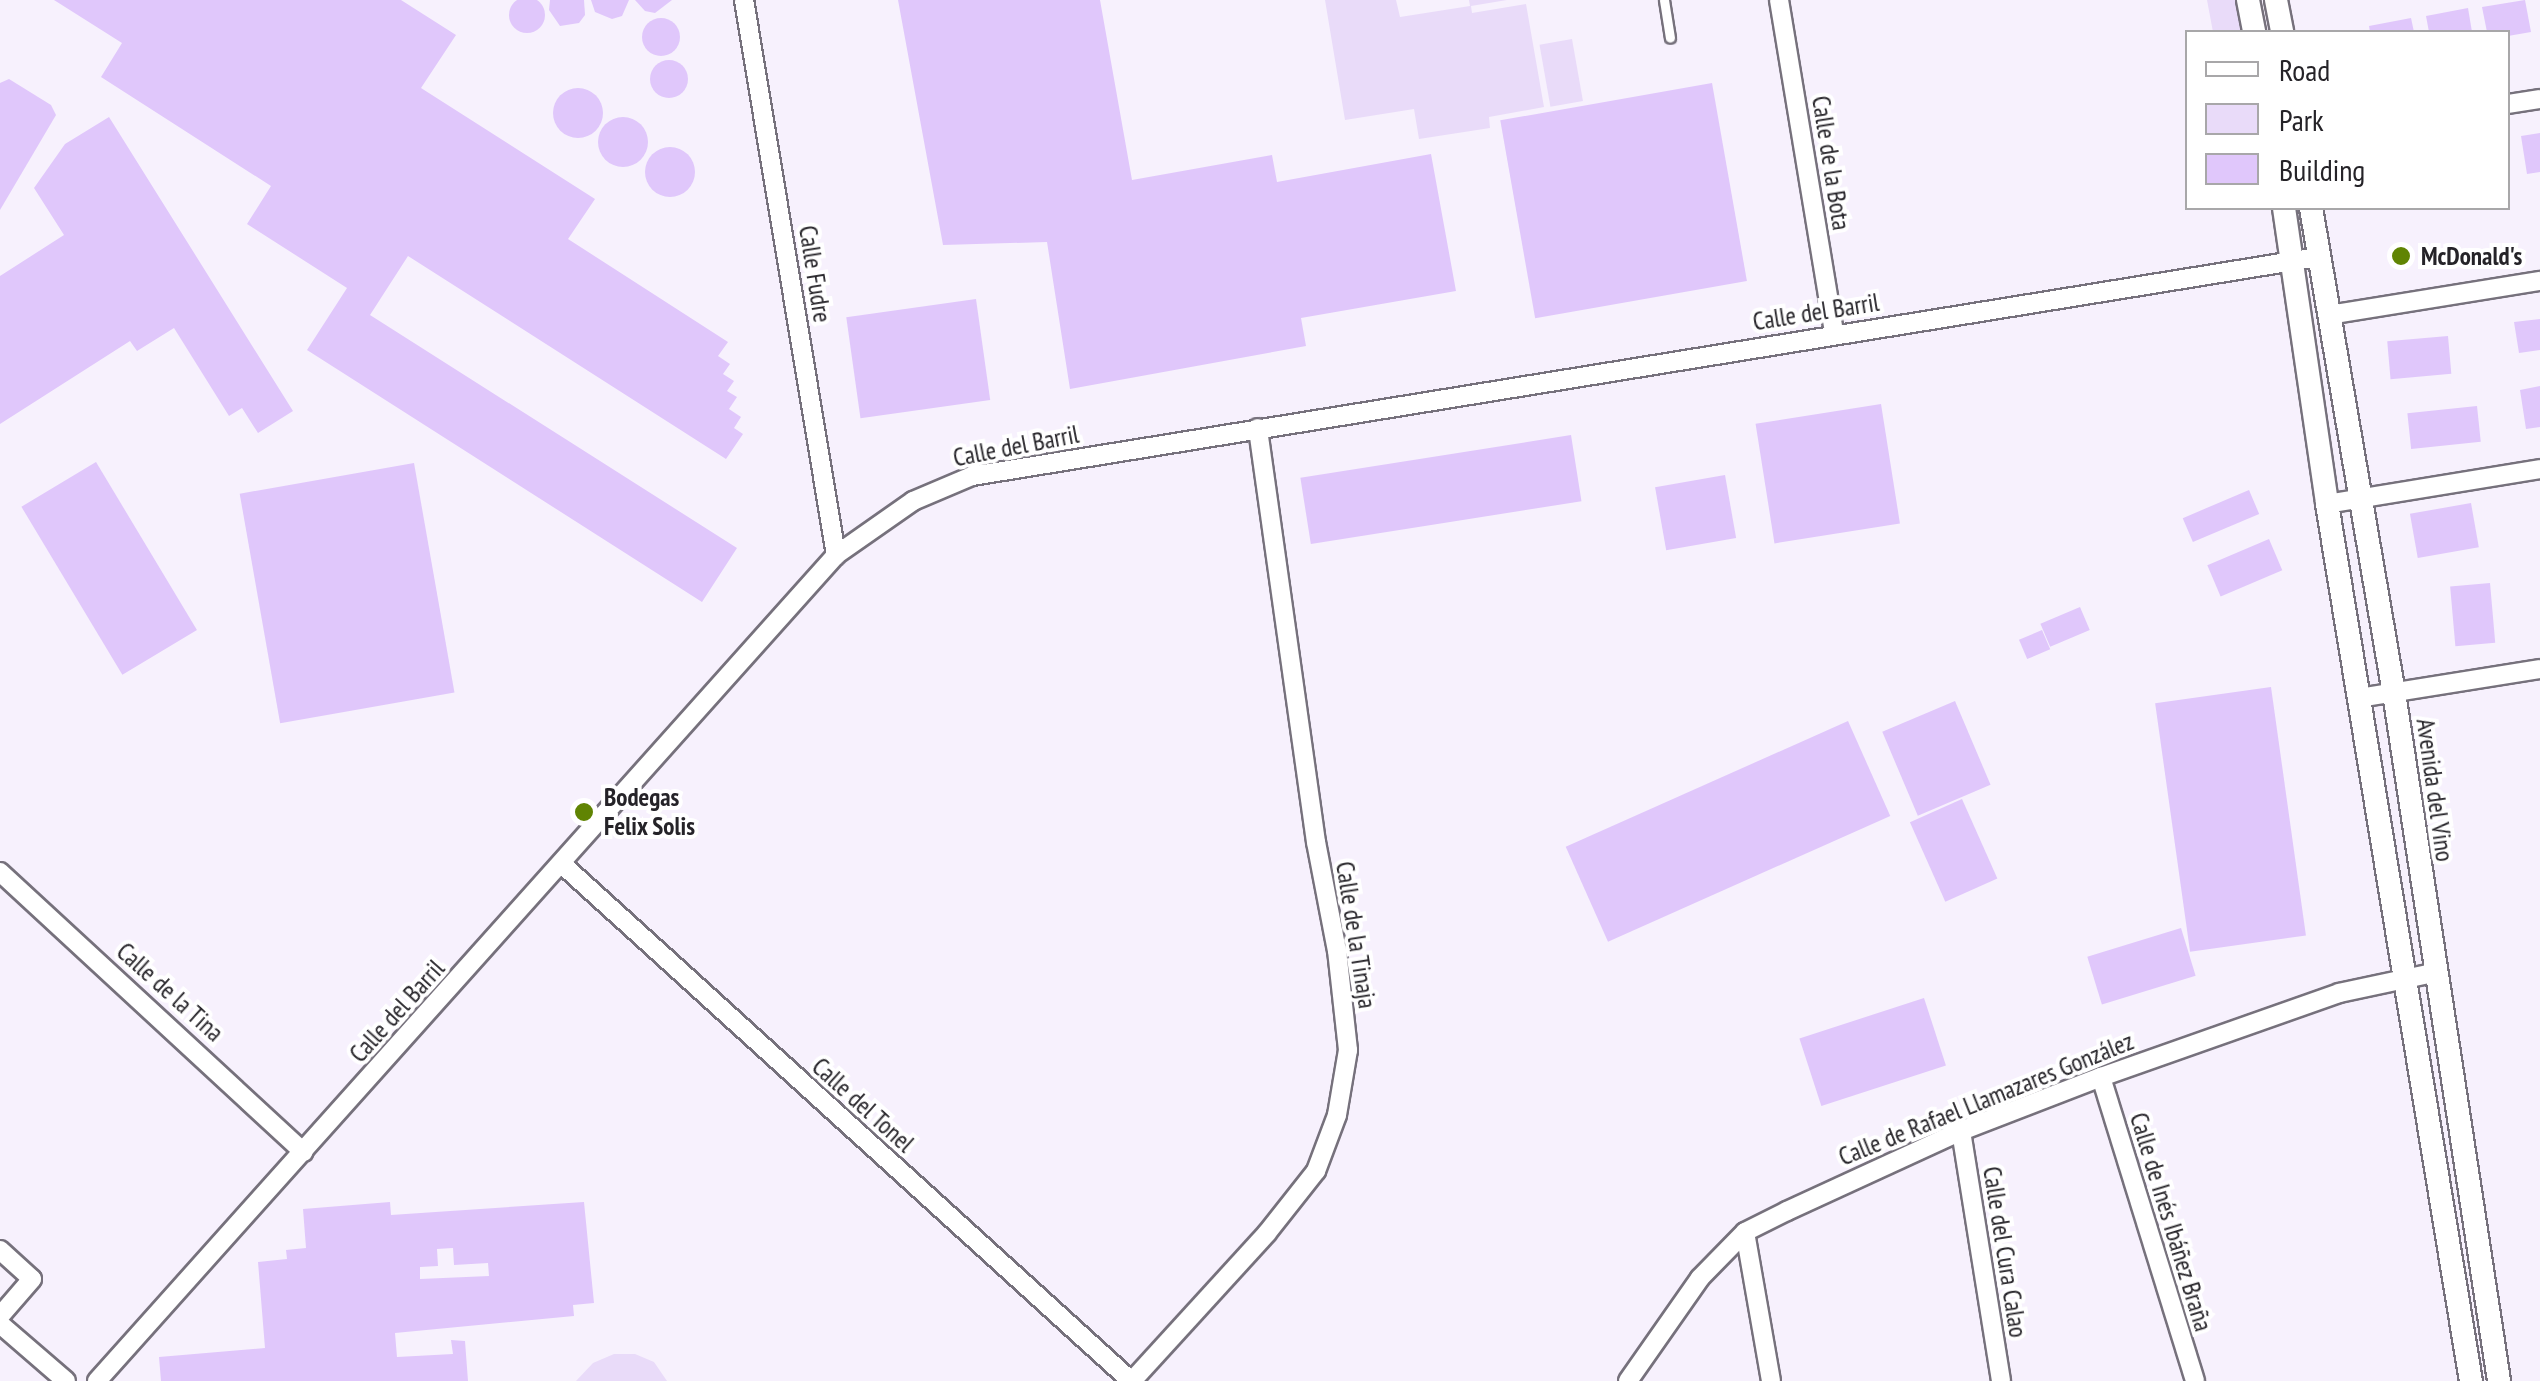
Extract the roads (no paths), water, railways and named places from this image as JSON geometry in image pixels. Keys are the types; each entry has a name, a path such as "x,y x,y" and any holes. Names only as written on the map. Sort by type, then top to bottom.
{"street":[{"name":"Calle Fudre","path":"744,0 836,555"},
{"name":"Calle de la Bota","path":"1779,0 1834,334"},
{"path":"2248,0 2254,30"},
{"path":"2276,0 2282,30"},
{"path":"2510,104 2540,98"},
{"path":"2284,210 2404,979 2472,1381"},
{"name":"Avenida del Vino","path":"2311,210 2394,693 2433,972 2499,1381"},
{"name":"Calle del Barril","path":"97,1381 563,865 836,555 913,501 972,476 2318,256"},
{"path":"2328,314 2540,281"},
{"name":"Calle de la Tinaja","path":"1131,1381 1267,1232 1316,1171 1337,1115 1348,1050 1337,951 1316,842 1258,428"},
{"path":"2328,504 2540,469"},
{"path":"2359,698 2540,669"},
{"name":"Calle del Tonel","path":"563,865 1131,1381"},
{"name":"Calle de la Tina","path":"0,872 303,1152"},
{"name":"Calle de Rafael Llamazares González","path":"1628,1381 1700,1278 1745,1232 1961,1132 2101,1077 2339,993 2433,972"},
{"name":"Calle de Inés Ibáñez Braña","path":"2101,1077 2194,1381"},
{"name":"Calle del Cura Calao","path":"1961,1132 2001,1381"},
{"path":"1745,1232 1771,1381"},
{"path":"0,1250 32,1279 0,1316"},
{"path":"0,1324 66,1381"}],"lane":[{"path":"1664,0 1670,38"}],"place":[{"name":"McDonald's","path":"2401,256"},
{"name":"Bodegas Felix Solis","path":"584,812"}]}
